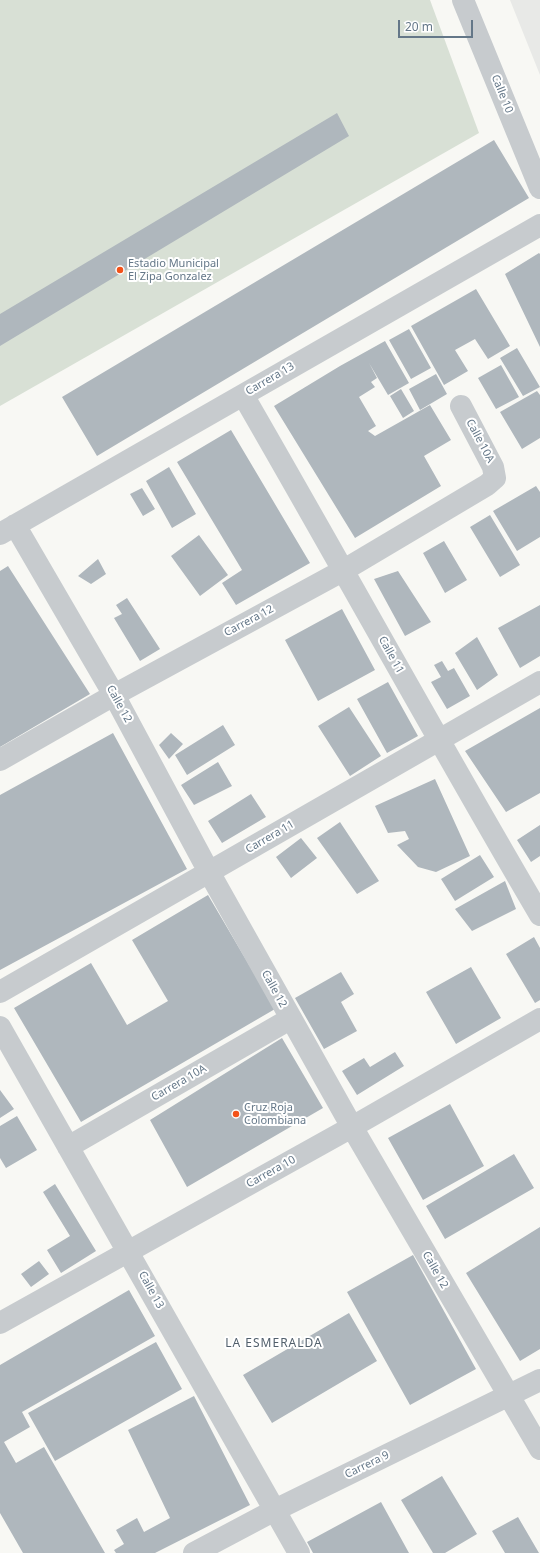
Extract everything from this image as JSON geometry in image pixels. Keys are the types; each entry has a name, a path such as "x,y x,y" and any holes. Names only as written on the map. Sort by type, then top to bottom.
{"street":[{"name":"Calle 10","path":"463,0 540,188"},
{"name":"Carrera 13","path":"8,529 540,225"},
{"name":"Calle 11","path":"242,395 344,570 437,740 540,915"},
{"name":"Calle 10A","path":"461,406 493,467 495,478"},
{"name":"Carrera 12","path":"0,760 114,694 344,570 487,485 495,478"},
{"name":"Calle 12","path":"8,529 114,694 209,872 290,1019 540,1449"},
{"name":"Carrera 11","path":"0,992 540,682"},
{"name":"Carrera 10A","path":"68,1147 290,1019"},
{"name":"Carrera 10","path":"0,1323 352,1127 540,1019"},
{"name":"Calle 13","path":"0,1027 299,1553"},
{"name":"Carrera 9","path":"194,1553 275,1510 540,1380"}],"shaded area":[{"name":"Estadio Municipal El Zipa Gonzalez","path":"0,0 430,0 479,133 0,406"},
{"path":"510,0 540,0 540,75"}],"building":[{"path":"337,113 349,136 0,346 0,314"},
{"path":"494,140 529,198 97,456 62,397"},
{"path":"539,253 540,254 540,347 505,274"},
{"path":"476,289 510,346 488,359 475,339 455,350 468,371 444,385 411,326"},
{"path":"409,329 431,368 411,379 389,340"},
{"path":"385,341 409,383 388,395 369,363 377,378 371,382 375,387 359,397 376,426 368,431 375,436 430,405 451,440 424,456 441,486 355,538 274,406"},
{"path":"517,348 540,387 523,396 500,358"},
{"path":"501,365 519,397 496,409 478,378"},
{"path":"436,374 447,394 420,410 409,389"},
{"path":"401,389 414,411 403,418 390,396"},
{"path":"537,391 540,395 540,438 522,449 500,412"},
{"path":"231,430 310,563 236,605 222,583 242,570 177,462"},
{"path":"169,467 196,514 172,528 146,481"},
{"path":"536,486 540,492 540,537 517,551 493,511"},
{"path":"142,488 155,509 143,516 130,494"},
{"path":"490,515 520,565 500,577 470,527"},
{"path":"199,535 228,575 200,596 171,556"},
{"path":"444,541 467,580 445,593 423,553"},
{"path":"98,559 106,574 91,584 78,576"},
{"path":"8,566 90,694 0,747 0,571"},
{"path":"398,571 431,622 405,636 374,579"},
{"path":"127,598 160,649 140,661 114,618 122,614 116,605"},
{"path":"540,605 540,656 520,668 498,628"},
{"path":"342,609 375,670 318,701 285,640"},
{"path":"477,637 498,675 477,690 455,653"},
{"path":"442,661 448,671 454,668 470,696 447,709 431,682 441,677 434,665"},
{"path":"388,682 418,736 387,753 357,699"},
{"path":"349,707 381,756 350,776 318,726"},
{"path":"540,708 540,793 506,812 465,751"},
{"path":"223,725 235,745 187,775 175,755"},
{"path":"113,733 187,869 0,970 0,795"},
{"path":"171,733 183,744 169,759 159,745"},
{"path":"218,762 232,786 194,805 181,785"},
{"path":"435,779 470,856 436,872 418,867 397,845 409,839 405,831 388,833 375,806"},
{"path":"251,794 266,817 222,843 208,821"},
{"path":"340,822 379,881 357,894 317,838"},
{"path":"540,825 540,856 531,862 517,840"},
{"path":"301,838 317,858 291,878 276,857"},
{"path":"480,855 494,877 455,901 441,879"},
{"path":"505,881 516,909 472,931 455,909"},
{"path":"208,895 275,1009 81,1122 14,1008 91,963 127,1025 168,1001 132,940"},
{"path":"534,937 540,948 540,1000 535,1003 506,954"},
{"path":"471,967 501,1018 456,1044 426,992"},
{"path":"341,972 354,994 341,1002 357,1031 324,1049 295,998"},
{"name":"Cruz Roja Colombiana","path":"282,1038 323,1108 187,1187 150,1120"},
{"path":"395,1052 404,1066 357,1095 342,1071 364,1058 370,1067"},
{"path":"0,1090 14,1109 0,1118"},
{"path":"450,1104 484,1166 423,1200 388,1138"},
{"path":"17,1116 37,1150 6,1168 0,1158 0,1126"},
{"path":"514,1154 534,1188 445,1239 426,1206"},
{"path":"55,1184 96,1251 61,1273 47,1250 70,1236 43,1192"},
{"path":"540,1227 540,1349 520,1361 466,1273"},
{"path":"413,1255 476,1369 410,1405 347,1292"},
{"path":"39,1261 49,1274 31,1287 21,1274"},
{"path":"129,1290 155,1336 22,1412 30,1427 4,1442 16,1463 44,1447 105,1553 23,1553 0,1513 0,1365"},
{"path":"349,1313 377,1361 272,1423 243,1375"},
{"path":"156,1342 182,1389 55,1461 28,1413"},
{"path":"194,1396 250,1505 155,1553 116,1553 114,1550 124,1544 116,1530 137,1518 144,1532 170,1518 128,1430"},
{"path":"442,1476 477,1534 445,1553 433,1553 401,1500"},
{"path":"381,1502 409,1553 313,1553 307,1542"},
{"path":"518,1517 539,1553 505,1553 492,1531"}],"place":[{"name":"Estadio Municipal El Zipa Gonzalez","path":"120,270"},
{"name":"Cruz Roja Colombiana","path":"236,1114"}],"district":[{"name":"LA ESMERALDA","path":"274,1344"}]}
